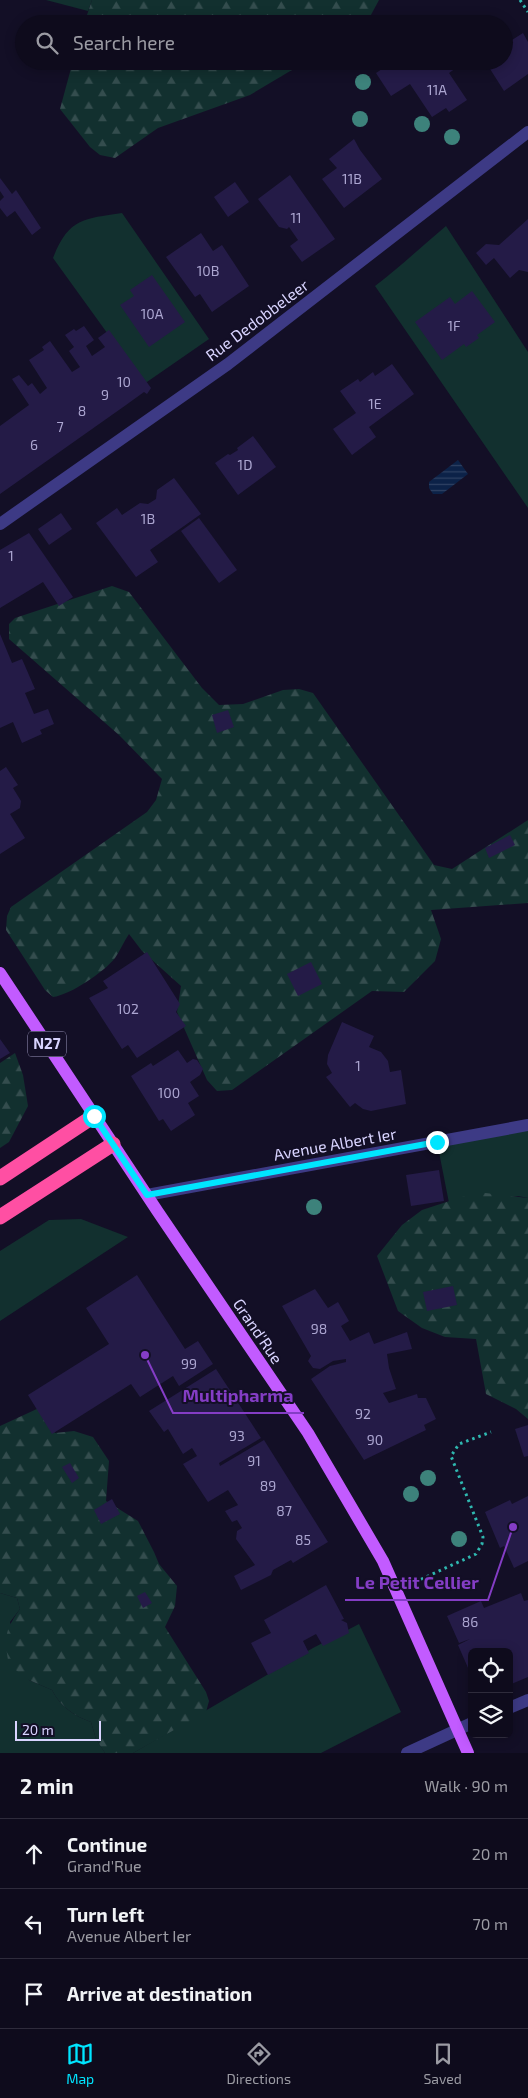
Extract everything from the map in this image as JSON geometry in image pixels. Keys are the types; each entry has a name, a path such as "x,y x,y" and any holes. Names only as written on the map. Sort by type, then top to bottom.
{"highway":[{"path":"0,1178 94,1116"},
{"path":"0,1217 113,1144"}],"main road":[{"name":"Grand'Rue","path":"0,973 308,1434 383,1561 468,1753"}],"street":[{"name":"Rue Dedobbeleer","path":"0,524 228,364 528,132"},
{"name":"Avenue Albert Ier","path":"147,1195 528,1126"},
{"path":"513,1706 528,1700"},
{"path":"407,1753 468,1724"}],"path":[{"path":"520,0 528,12"},
{"path":"396,1589 476,1554 482,1544 483,1537 451,1456 458,1444 491,1432"}],"green space":[{"path":"46,0 92,0 88,11"},
{"path":"92,0 379,0 371,15 87,15"},
{"path":"71,70 292,70 250,95 158,128 115,158 100,155 90,147 60,109"},
{"path":"122,213 209,339 144,384 53,258 65,235 79,223 87,219"},
{"path":"446,226 528,352 528,508 375,286"},
{"path":"112,586 129,592 202,688 219,705 243,704 283,690 299,689 313,693 434,865 452,869 528,820 528,903 431,910 441,939 435,961 404,992 372,991 232,1090 217,1091 207,1080 177,1012 181,986 142,951 129,934 115,958 103,970 68,992 53,997 45,990 6,930 7,916 11,907 147,812 156,800 162,779 119,735 9,639 9,624 15,618"},
{"path":"15,1053 23,1075 28,1106 9,1142 0,1148 0,1063"},
{"path":"528,1125 528,1198 518,1196 449,1203 437,1142"},
{"path":"477,1192 528,1198 528,1419 516,1409 486,1394 476,1339 445,1337 422,1328 398,1311 377,1256 402,1225 422,1210"},
{"path":"81,1219 128,1237 0,1321 0,1251 49,1220"},
{"path":"39,1408 55,1433 74,1431 93,1437 109,1461 106,1501 138,1521 159,1564 177,1586 175,1606 165,1627 206,1692 209,1701 206,1712 133,1753 105,1753 96,1739 91,1722 68,1710 52,1690 29,1680 9,1665 6,1648 8,1630 20,1609 17,1598 0,1593 0,1426"},
{"path":"0,1593 17,1598 20,1609 10,1622 29,1680 52,1690 68,1710 91,1722 96,1739 105,1753 0,1753"},
{"path":"359,1624 401,1712 321,1753 133,1753 313,1648"}],"water":[{"path":"458,460 468,474 442,494 433,494 429,488 429,482"}],"building":[{"path":"523,33 528,42 528,74 504,91 491,70 513,70 513,39"},
{"path":"380,70 453,70 449,73 467,100 449,112 446,108 432,117 410,84 391,96 376,73"},
{"path":"354,139 382,179 344,208 322,179 337,168 329,159"},
{"path":"290,175 335,239 302,262 290,246 298,240 289,227 287,229 279,227 258,199"},
{"path":"0,178 12,194 16,190 41,228 32,235 15,211 7,217 0,208 0,201 4,197 0,191"},
{"path":"235,182 249,202 228,217 214,197"},
{"path":"528,219 528,272 519,270 510,278 494,258 486,265 476,253 486,244 499,245"},
{"path":"201,233 213,251 222,245 249,286 212,312 200,294 195,297 166,257"},
{"path":"152,275 185,322 149,347 120,305 134,296 130,290"},
{"path":"472,291 495,322 477,335 479,338 466,347 464,344 442,360 415,322 450,297 455,304"},
{"path":"84,326 94,340 86,346 92,356 105,347 98,338 109,330 151,388 147,394 144,392 0,494 0,426 29,405 12,379 19,375 28,386 32,383 40,394 47,388 29,360 44,350 42,347 50,341 72,372 80,367 69,351 74,347 65,335 74,329 76,331"},
{"path":"392,364 414,394 369,427 376,437 352,455 333,429 356,413 340,391 358,379 360,382 373,372 375,376"},
{"path":"253,436 276,467 238,495 215,463 238,450 237,448"},
{"path":"174,478 201,514 150,550 158,562 136,577 96,523 117,508 122,515 140,503 148,504 156,499 157,490"},
{"path":"61,513 72,529 49,545 38,529"},
{"path":"199,518 237,570 219,583 181,531"},
{"path":"29,533 73,597 59,606 43,582 0,608 0,550"},
{"path":"0,634 12,663 22,659 35,689 25,693 34,714 48,709 54,724 40,730 42,734 22,743 13,722 0,728"},
{"path":"228,710 234,727 217,733 212,715"},
{"path":"6,767 18,785 13,788 21,801 20,808 10,814 25,838 0,854 0,771"},
{"path":"510,835 515,845 489,858 485,848"},
{"path":"147,952 180,1004 176,1012 186,1026 137,1058 128,1045 122,1049 89,998 108,988 103,981"},
{"path":"311,962 322,984 298,996 287,974"},
{"path":"342,1022 374,1036 369,1047 381,1052 388,1061 390,1072 401,1070 406,1104 371,1111 363,1109 355,1103 350,1107 326,1077 332,1073 327,1064 328,1055"},
{"path":"0,1039 10,1053 0,1059"},
{"path":"178,1050 187,1063 193,1059 197,1060 203,1069 200,1075 190,1082 199,1096 188,1103 195,1115 171,1131 163,1119 159,1121 131,1076 151,1063 153,1066"},
{"path":"439,1170 444,1201 411,1206 406,1175"},
{"path":"137,1275 185,1349 198,1341 213,1364 179,1386 173,1376 140,1397 131,1384 52,1434 28,1395 109,1344 86,1308"},
{"path":"453,1286 457,1305 427,1311 423,1292"},
{"path":"315,1289 328,1308 338,1302 349,1321 341,1326 350,1341 369,1332 374,1344 407,1332 412,1349 387,1354 389,1368 396,1389 383,1393 389,1403 417,1394 418,1398 426,1398 436,1419 424,1425 426,1430 364,1460 311,1379 330,1366 346,1362 346,1359 333,1361 320,1369 313,1368 308,1361 311,1356 282,1306"},
{"path":"216,1369 261,1438 219,1463 220,1466 264,1440 328,1542 293,1563 291,1560 273,1570 271,1575 241,1590 234,1576 255,1565 236,1539 237,1531 242,1528 237,1520 232,1522 225,1511 238,1505 228,1490 208,1502 183,1464 197,1456 192,1448 183,1454 168,1429 164,1432 149,1411"},
{"path":"528,1425 528,1456 524,1457 515,1429"},
{"path":"70,1463 79,1478 72,1483 62,1467"},
{"path":"528,1496 528,1561 514,1568 504,1546 500,1548 485,1512 510,1500 512,1504"},
{"path":"112,1499 120,1514 101,1524 94,1510"},
{"path":"326,1585 344,1619 341,1620 347,1623 349,1633 323,1646 316,1634 303,1641 309,1653 268,1675 251,1643 271,1633 264,1620"},
{"path":"145,1592 152,1603 143,1608 137,1596"},
{"path":"521,1593 524,1601 528,1600 528,1677 513,1683 513,1648 468,1648 468,1668 458,1645 470,1639 459,1643 447,1616 481,1601 484,1608"}],"place":[{"name":"Multipharma","path":"145,1355"},
{"name":"Le Petit Cellier","path":"513,1527"}],"route":[{"path":"94,1116 147,1195 437,1142"}]}
